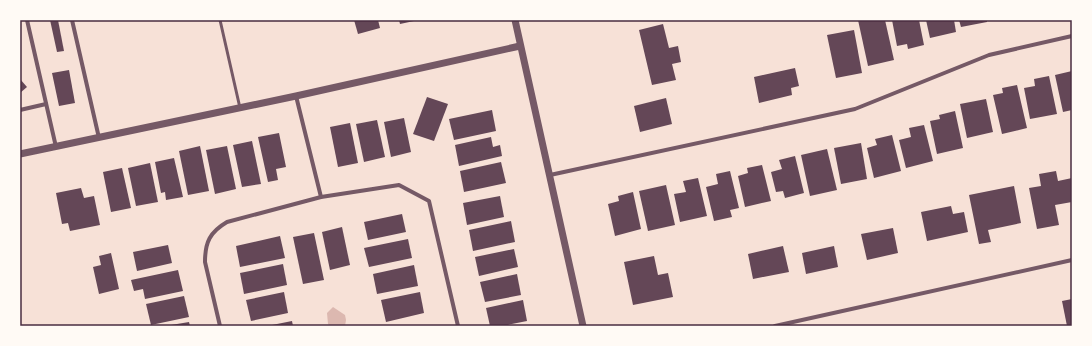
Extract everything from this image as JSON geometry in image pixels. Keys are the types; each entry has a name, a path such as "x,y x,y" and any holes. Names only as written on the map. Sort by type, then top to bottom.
{"street":[{"path":"27,20 56,147"},
{"path":"72,20 99,138"},
{"path":"515,20 583,326"},
{"path":"550,175 855,109 989,54 1072,36"},
{"path":"20,154 296,96 520,46"},
{"path":"296,96 321,197"},
{"path":"20,110 46,104"},
{"path":"220,326 205,262 206,245 214,232 227,222 321,197 399,185 430,201 458,326"},
{"path":"775,326 1072,260"}],"lane":[{"path":"220,20 240,108"}],"shaded area":[{"path":"333,307 345,315 345,326 330,326 328,324 327,313"}],"building":[{"path":"50,20 58,20 64,51 57,52"},
{"path":"354,20 378,20 380,28 358,34"},
{"path":"399,20 414,20 414,21 400,24"},
{"path":"858,20 885,20 894,60 868,66"},
{"path":"892,20 919,20 924,45 908,49 907,44 897,46"},
{"path":"926,20 954,20 956,32 930,38"},
{"path":"959,20 987,20 987,22 961,27"},
{"path":"663,24 669,48 678,46 681,62 672,64 676,80 652,85 639,30"},
{"path":"854,30 862,73 836,78 827,35"},
{"path":"795,68 799,86 791,88 792,95 759,103 754,77"},
{"path":"69,70 75,103 59,106 52,73"},
{"path":"1072,71 1072,110 1063,112 1055,75"},
{"path":"1049,76 1057,114 1030,119 1024,88 1035,86 1034,79"},
{"path":"20,79 27,87 20,93"},
{"path":"1017,85 1027,128 1002,134 993,95 1003,93 1002,88"},
{"path":"427,97 448,104 434,141 413,134"},
{"path":"666,98 672,124 640,132 634,106"},
{"path":"986,99 993,132 967,138 960,104"},
{"path":"492,110 496,131 454,140 449,119"},
{"path":"955,111 963,148 937,154 930,121 940,119 939,115"},
{"path":"404,118 411,152 391,157 384,122"},
{"path":"377,120 385,157 364,162 356,124"},
{"path":"350,123 358,163 338,167 330,127"},
{"path":"924,125 933,161 906,168 899,140 911,137 909,128"},
{"path":"279,133 286,167 276,169 278,180 268,182 258,137"},
{"path":"892,135 901,171 874,178 867,148 877,145 875,139"},
{"path":"491,137 493,147 500,145 502,156 459,166 455,145"},
{"path":"252,141 261,184 242,187 233,145"},
{"path":"861,143 867,179 841,184 834,148"},
{"path":"200,146 209,191 188,195 179,151"},
{"path":"227,146 236,189 215,194 206,150"},
{"path":"827,149 837,190 810,196 801,155"},
{"path":"795,156 804,193 785,198 783,191 776,192 771,172 782,169 779,160"},
{"path":"174,158 183,197 166,200 165,192 161,193 155,162"},
{"path":"501,162 506,183 464,192 460,171"},
{"path":"150,163 158,202 136,206 128,168"},
{"path":"762,165 771,201 745,207 738,176 748,173 747,168"},
{"path":"122,168 131,208 111,212 103,172"},
{"path":"730,171 739,208 730,210 732,217 714,221 706,187 718,184 716,174"},
{"path":"1056,171 1058,181 1072,178 1072,202 1055,205 1059,225 1037,229 1029,188 1041,186 1039,174"},
{"path":"698,178 707,216 680,222 674,194 686,192 683,181"},
{"path":"666,185 675,225 648,231 639,191"},
{"path":"1014,186 1021,223 988,230 991,242 979,244 969,195"},
{"path":"81,188 84,198 94,196 100,225 70,231 68,223 62,224 56,193"},
{"path":"633,192 641,229 615,236 608,204 619,201 618,196"},
{"path":"500,196 504,217 467,225 463,203"},
{"path":"951,206 953,214 964,212 968,232 927,241 921,212"},
{"path":"402,214 406,232 368,240 364,222"},
{"path":"511,221 515,242 473,251 469,230"},
{"path":"342,227 350,265 330,270 322,232"},
{"path":"893,228 898,253 867,260 861,234"},
{"path":"314,233 324,280 303,284 293,237"},
{"path":"280,236 285,258 240,267 236,246"},
{"path":"408,239 412,258 369,267 364,248"},
{"path":"168,245 172,263 137,271 133,252"},
{"path":"783,246 789,272 753,279 748,254"},
{"path":"834,246 838,267 806,274 802,253"},
{"path":"514,249 518,267 479,276 475,257"},
{"path":"111,253 119,289 99,294 93,267 101,265 99,256"},
{"path":"654,256 658,275 668,273 673,297 633,305 624,262"},
{"path":"283,264 287,285 244,294 240,273"},
{"path":"414,265 418,286 377,294 373,274"},
{"path":"178,270 183,291 145,299 143,289 134,291 131,280"},
{"path":"517,274 521,295 485,302 480,282"},
{"path":"284,292 288,313 251,321 246,300"},
{"path":"420,292 424,313 386,322 381,300"},
{"path":"184,296 189,317 151,325 146,304"},
{"path":"1072,299 1072,326 1067,326 1062,301"},
{"path":"523,300 527,321 502,326 490,326 486,308"},
{"path":"292,321 293,326 272,326 272,325"},
{"path":"189,322 190,326 171,326 171,325"}]}
